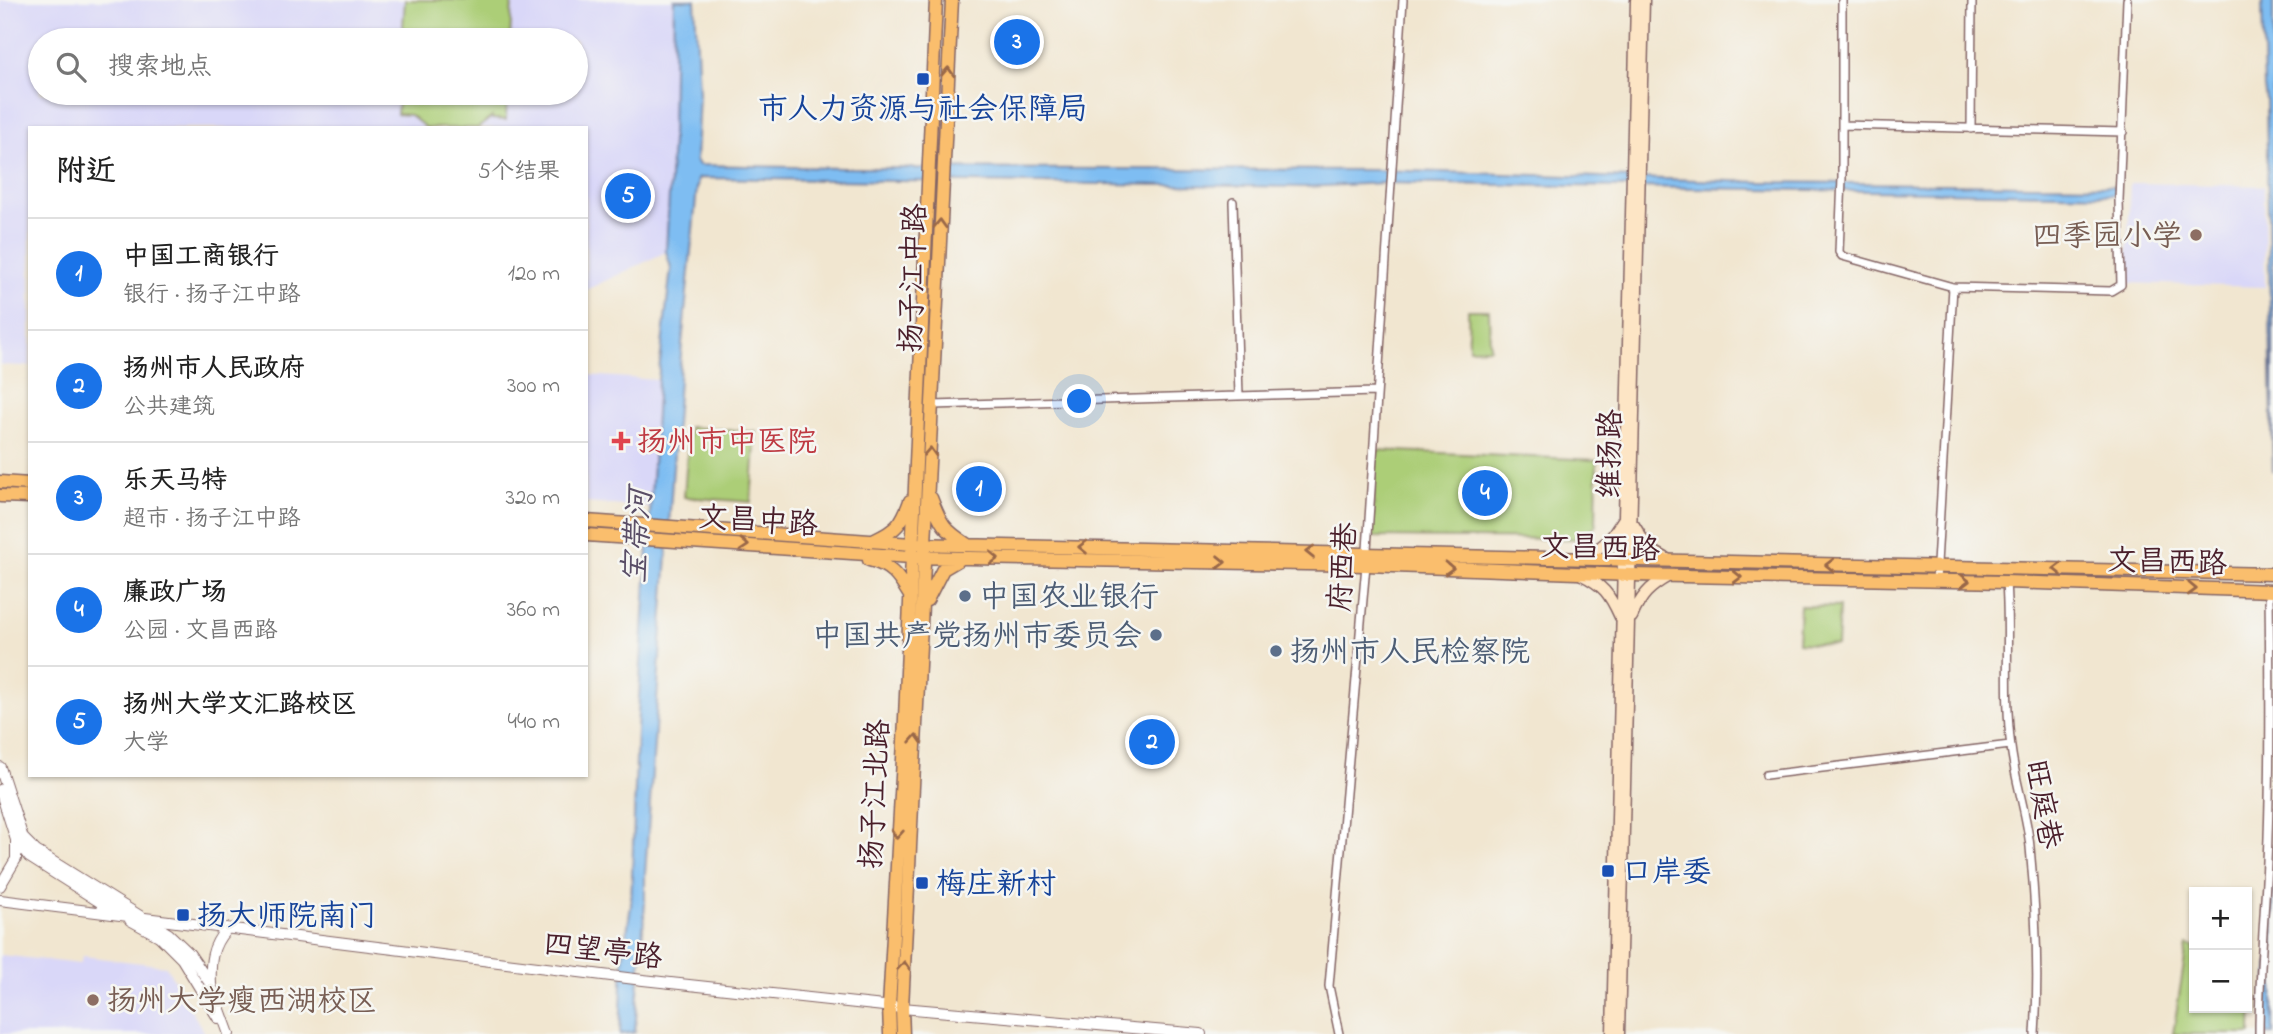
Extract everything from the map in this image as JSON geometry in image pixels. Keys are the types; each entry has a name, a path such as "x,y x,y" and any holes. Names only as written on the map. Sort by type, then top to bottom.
{"main road":[{"name":"扬子江中路","path":"926,551 942,185 936,164 936,0"},
{"name":"扬子江中路","path":"911,551 928,185 936,164 952,0"},
{"name":"维扬路","path":"1636,0 1636,167"},
{"name":"维扬路","path":"1619,1034 1635,200 1644,0"},
{"path":"0,482 28,484"},
{"path":"872,541 892,532 904,519 914,488"},
{"path":"929,491 938,517 948,532 969,545"},
{"path":"0,496 28,498"},
{"path":"1585,559 1628,520 1648,548 1671,561"},
{"name":"文昌中路","path":"588,521 646,532"},
{"name":"文昌中路","path":"588,534 646,532 872,541 911,551"},
{"name":"文昌中路","path":"676,534 836,551 911,551"},
{"name":"文昌西路","path":"926,551 969,545 1366,559 1627,575 2271,591"},
{"path":"836,551 883,563 897,574 909,594"},
{"path":"911,551 926,551"},
{"name":"扬子江北路","path":"903,1034 896,1008 911,551"},
{"name":"文昌西路","path":"926,551 962,558 1585,559 2273,574"},
{"name":"扬子江北路","path":"890,1034 896,1008 926,551"},
{"path":"923,610 943,569 962,558"},
{"path":"1578,573 1598,583 1610,596 1626,622 1650,586 1669,576"},
{"name":"维扬路","path":"1612,1034 1626,622"}],"street":[{"name":"府西巷","path":"1339,1034 1329,986 1366,559 1403,0"},
{"path":"1842,0 1842,178 1839,252 1842,256 1953,287 2111,291 2121,285 2119,200 2127,0"},
{"path":"1971,129 1972,0"},
{"path":"1842,125 2123,132"},
{"path":"1233,202 1239,396"},
{"path":"1937,581 1953,287"},
{"path":"933,405 1376,392"},
{"name":"旺庭巷","path":"2006,583 2010,744 2030,846 2038,983 2035,1034"},
{"path":"2259,1034 2259,974 2265,919 2268,823 2271,591"},
{"path":"1766,775 2010,744"},
{"path":"0,767 23,838 36,851 169,934 189,953 211,985 228,1034"},
{"path":"0,789 16,840 16,859 0,886"},
{"path":"16,840 29,857 159,936 182,960 228,1034"},
{"name":"四望亭路","path":"0,901 643,980 896,1008 1201,1034"},
{"path":"211,985 210,960 217,939 226,930"}],"shaded area":[{"path":"0,0 674,0 672,141 666,252 588,289 588,126 28,126 28,366 0,365"},
{"name":"四季园小学","path":"2130,183 2264,186 2265,287 2127,283"},
{"name":"扬州市中医院","path":"588,375 658,380 652,508 588,503"},
{"name":"扬州大学瘦西湖校区","path":"0,955 80,964 83,956 166,966 205,1034 0,1034"}],"green space":[{"path":"405,0 512,0 511,28 403,28"},
{"path":"398,105 507,105 506,120 492,117 481,126 424,126 410,115 397,114"},
{"path":"1468,310 1489,310 1490,348 1469,349"},
{"path":"689,427 756,432 751,502 684,497"},
{"path":"1376,450 1597,460 1596,525 1579,539 1372,537"},
{"path":"1800,606 1839,607 1837,645 1798,643"},
{"path":"2187,945 2189,1013 2252,1013 2251,1034 2173,1034"}],"water":[{"path":"674,0 695,0 699,93 696,160 699,165 1375,170 1761,182 2114,186 2114,195 1383,183 1304,187 698,178 680,365 635,1032 620,1034 623,960 631,905 637,730 658,380 671,268 666,251 672,141"},
{"path":"2262,0 2273,0 2273,472 2266,99"},
{"path":"2273,839 2273,1034 2266,1034"}],"place":[{"name":"乐天马特","path":"1017,42"},
{"name":"市人力资源与社会保障局","path":"923,79"},
{"name":"扬州大学文汇路校区","path":"628,196"},
{"name":"四季园小学","path":"2196,235"},
{"name":"扬州市中医院","path":"621,441"},
{"name":"中国工商银行","path":"979,489"},
{"name":"廉政广场","path":"1485,493"},
{"name":"中国农业银行","path":"965,596"},
{"name":"中国共产党扬州市委员会","path":"1156,635"},
{"name":"扬州市人民检察院","path":"1276,651"},
{"name":"扬州市人民政府","path":"1152,742"},
{"name":"口岸委","path":"1608,871"},
{"name":"梅庄新村","path":"922,883"},
{"name":"扬大师院南门","path":"183,915"},
{"name":"扬州大学瘦西湖校区","path":"93,1000"}],"water label":[{"name":"宝带河","path":"636,536"}]}
